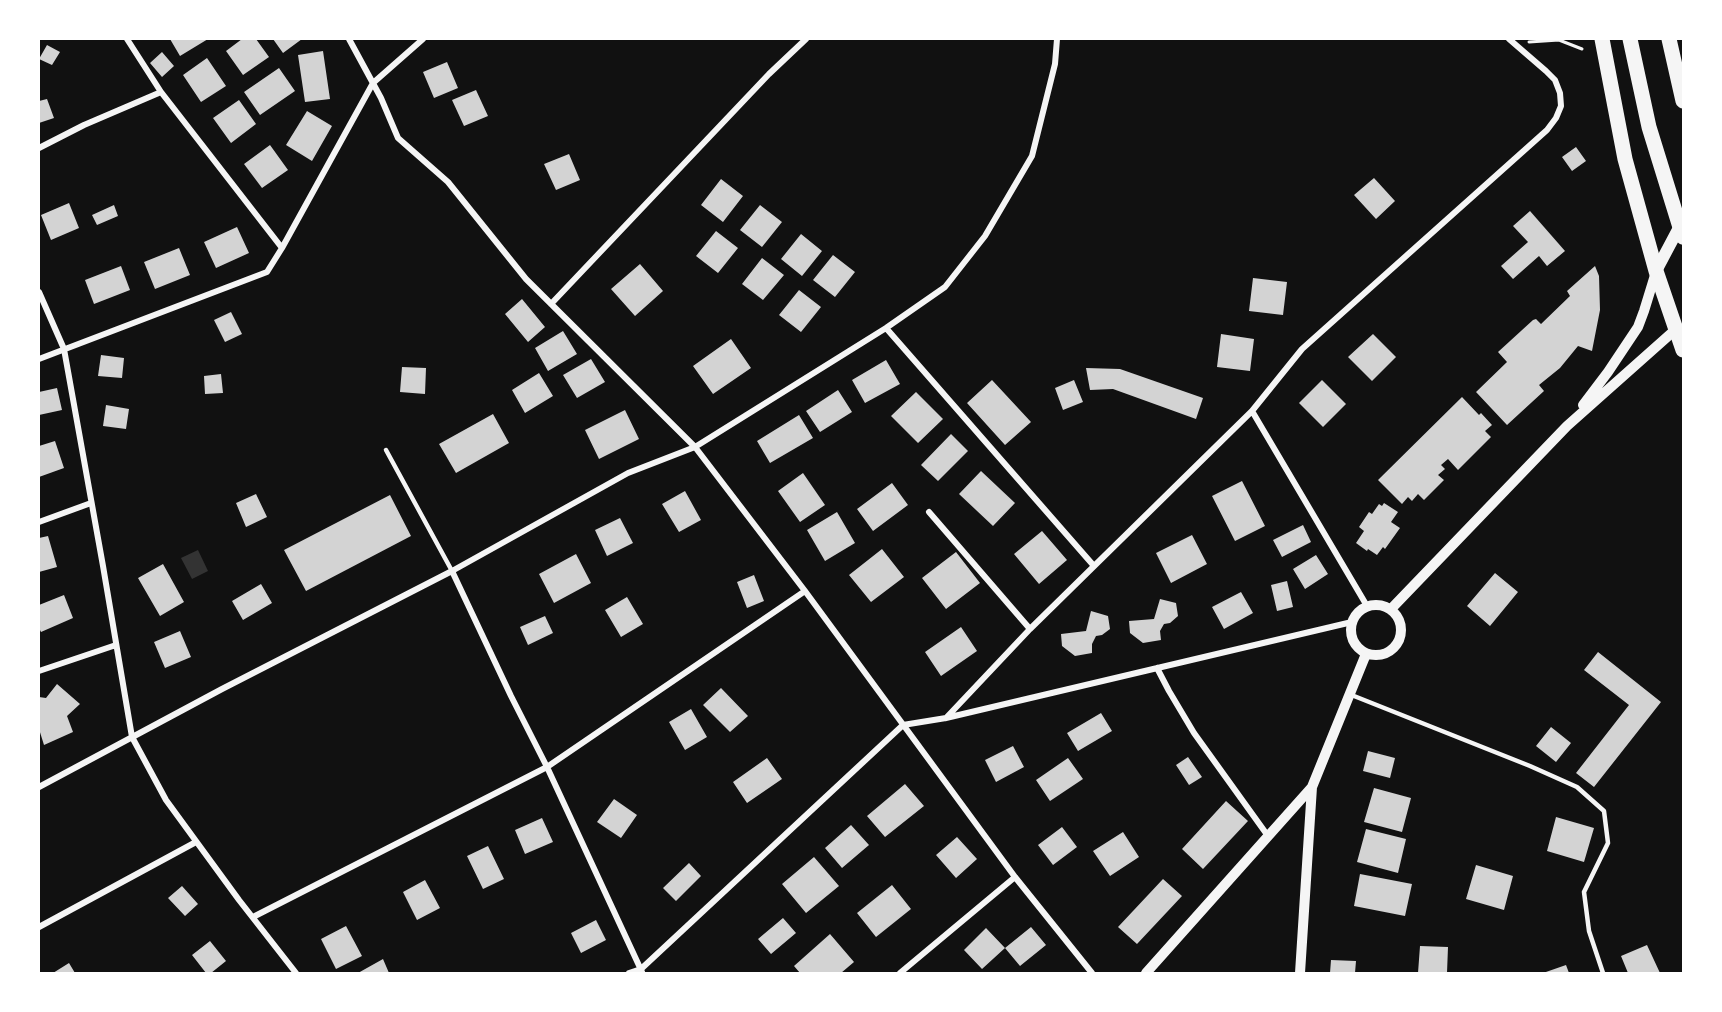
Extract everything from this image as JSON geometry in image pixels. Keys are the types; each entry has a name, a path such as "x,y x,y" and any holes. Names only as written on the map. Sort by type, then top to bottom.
{"highway":[{"path":"1602,39 1625,159 1656,271 1679,326 1683,350"},
{"path":"1630,39 1649,127 1683,237"},
{"path":"1669,39 1683,100"}],"main road":[{"path":"1656,271 1683,221"}],"street":[{"path":"127,39 161,92 282,248"},
{"path":"349,39 373,83 398,138 448,182 526,279 695,447 805,591 1015,877 1092,973"},
{"path":"39,359 267,272 373,83 423,39"},
{"path":"551,304 769,74 806,39"},
{"path":"39,787 222,688 452,571 628,473 695,447 885,328 945,287 985,236 1032,156 1055,64 1057,39"},
{"path":"946,718 1030,629 1252,411 1302,349 1546,130 1556,118 1560,106 1560,93 1555,80 1512,41"},
{"path":"39,148 84,125 161,92"},
{"path":"1567,426 1608,372 1638,327 1656,271"},
{"path":"39,292 63,349 104,566 132,736 166,800 296,973"},
{"path":"1391,609 1567,426 1679,326"},
{"path":"885,328 1094,566"},
{"path":"1252,411 1366,606"},
{"path":"39,522 91,503"},
{"path":"929,512 1030,629"},
{"path":"452,571 547,767 641,971"},
{"path":"253,917 547,767 805,591"},
{"path":"1375,604 1391,609 1399,618 1402,631 1398,643 1390,652 1378,656 1366,654 1356,646 1351,634 1352,622 1358,612 1366,606 1375,604"},
{"path":"629,973 641,971 903,725 946,718 1352,622"},
{"path":"39,671 116,645"},
{"path":"1300,973 1312,787 1366,654"},
{"path":"1158,668 1174,702 1194,733 1268,836"},
{"path":"1146,973 1312,787"},
{"path":"39,927 196,842"},
{"path":"900,973 1015,877"}],"lane":[{"path":"386,450 452,571"},
{"path":"1349,694 1577,787 1604,811 1608,843 1584,892 1589,931 1603,973"}],"path":[{"path":"1512,41 1559,40 1582,49"}],"shaded area":[{"path":"198,550 208,571 192,579 181,558"}],"building":[{"path":"170,39 208,39 180,56"},
{"path":"242,39 256,39 269,57 243,75 226,51"},
{"path":"273,39 302,39 283,53"},
{"path":"47,45 60,52 52,65 39,59"},
{"path":"323,51 330,99 305,102 298,55"},
{"path":"162,52 174,66 162,77 150,63"},
{"path":"207,58 226,86 201,102 183,75"},
{"path":"447,62 458,88 434,98 423,72"},
{"path":"279,68 295,91 260,115 244,92"},
{"path":"476,90 488,116 464,126 452,100"},
{"path":"47,99 54,118 39,123 39,101"},
{"path":"239,100 256,124 231,143 213,118"},
{"path":"307,111 332,126 312,161 286,145"},
{"path":"270,145 288,170 262,188 244,164"},
{"path":"1576,147 1586,161 1572,171 1562,157"},
{"path":"569,154 580,180 556,190 544,164"},
{"path":"1374,178 1395,201 1376,219 1354,195"},
{"path":"721,179 743,196 723,222 701,205"},
{"path":"69,203 79,228 51,240 41,215"},
{"path":"114,205 118,216 97,225 92,215"},
{"path":"760,205 782,222 762,247 740,230"},
{"path":"1530,211 1565,251 1547,266 1539,256 1513,279 1501,266 1528,242 1513,226"},
{"path":"237,227 249,253 216,268 204,242"},
{"path":"716,231 738,248 718,273 696,256"},
{"path":"801,234 822,251 802,276 781,259"},
{"path":"179,248 190,275 155,289 144,262"},
{"path":"833,255 855,272 835,297 813,280"},
{"path":"762,258 784,275 763,300 742,284"},
{"path":"640,264 663,291 635,316 611,289"},
{"path":"121,266 130,290 94,304 85,280"},
{"path":"1595,266 1599,276 1600,310 1592,351 1578,346 1560,368 1539,385 1544,391 1507,425 1476,392 1507,362 1498,352 1533,320 1536,319 1541,324 1570,296 1567,291"},
{"path":"1253,278 1287,282 1283,315 1249,311"},
{"path":"799,290 821,307 801,332 779,315"},
{"path":"522,299 545,327 528,342 505,314"},
{"path":"231,312 242,334 225,342 214,320"},
{"path":"563,331 577,354 548,371 535,348"},
{"path":"1221,334 1254,339 1250,371 1217,367"},
{"path":"1373,334 1396,357 1372,381 1348,357"},
{"path":"731,339 751,368 713,394 693,366"},
{"path":"101,355 124,358 122,378 98,376"},
{"path":"591,359 605,382 577,398 563,375"},
{"path":"886,360 900,384 865,403 852,380"},
{"path":"402,367 426,368 425,394 400,392"},
{"path":"1086,368 1120,369 1203,398 1196,419 1113,389 1090,390"},
{"path":"539,373 553,396 525,413 512,390"},
{"path":"221,374 223,393 205,394 204,376"},
{"path":"992,380 1031,422 1005,445 967,403"},
{"path":"1074,380 1083,402 1063,410 1055,388"},
{"path":"1322,380 1346,404 1323,427 1299,403"},
{"path":"57,388 62,410 39,415 39,392"},
{"path":"838,390 852,412 820,432 806,411"},
{"path":"916,392 943,419 918,443 891,416"},
{"path":"1462,397 1492,425 1485,431 1491,437 1458,470 1448,459 1441,465 1445,469 1438,475 1444,480 1424,500 1418,494 1412,501 1408,497 1402,504 1378,480"},
{"path":"106,405 129,409 126,429 103,426"},
{"path":"625,410 639,439 599,459 585,430"},
{"path":"493,414 509,443 456,473 439,444"},
{"path":"799,415 813,438 770,463 757,441"},
{"path":"951,434 968,451 938,481 921,465"},
{"path":"55,441 64,468 39,477 39,446"},
{"path":"981,471 1015,503 993,526 959,494"},
{"path":"803,473 825,505 800,522 778,491"},
{"path":"1242,481 1265,526 1235,541 1212,496"},
{"path":"892,483 908,505 873,531 857,509"},
{"path":"685,491 701,520 679,532 662,504"},
{"path":"256,494 267,517 246,527 236,503"},
{"path":"390,495 411,536 306,591 284,550"},
{"path":"1384,503 1398,512 1391,522 1400,528 1385,549 1383,547 1377,555 1356,543 1364,531 1359,527 1369,512 1372,514 1379,504 1382,506"},
{"path":"837,512 855,543 825,561 807,530"},
{"path":"620,518 633,543 607,556 595,530"},
{"path":"1303,525 1311,542 1282,557 1273,540"},
{"path":"1042,531 1067,560 1039,584 1014,554"},
{"path":"1192,535 1207,564 1171,583 1156,553"},
{"path":"48,536 57,567 39,572 39,538"},
{"path":"882,549 904,577 871,602 849,575"},
{"path":"956,552 980,583 946,609 922,578"},
{"path":"576,554 591,583 554,603 539,574"},
{"path":"1316,555 1328,574 1305,589 1293,569"},
{"path":"163,564 184,602 160,616 138,578"},
{"path":"1495,573 1518,592 1490,626 1467,606"},
{"path":"754,575 764,601 747,608 737,582"},
{"path":"1287,581 1293,607 1277,611 1271,585"},
{"path":"261,584 272,603 243,620 232,601"},
{"path":"1241,592 1253,613 1224,629 1212,607"},
{"path":"64,595 73,618 41,632 39,605"},
{"path":"627,597 643,624 621,637 605,610"},
{"path":"1160,599 1176,603 1178,616 1170,623 1164,624 1160,631 1161,640 1143,643 1130,633 1129,621 1154,619"},
{"path":"1091,611 1108,616 1110,629 1096,636 1092,644 1092,653 1075,656 1062,646 1061,634 1086,631"},
{"path":"545,616 553,633 528,645 520,627"},
{"path":"961,627 977,651 941,676 925,652"},
{"path":"180,631 191,657 165,668 154,642"},
{"path":"1598,652 1661,702 1594,787 1576,773 1629,705 1584,670"},
{"path":"57,684 80,704 67,716 73,732 44,745 39,729 39,697 46,698"},
{"path":"721,688 748,716 730,732 703,705"},
{"path":"691,709 707,737 685,750 669,722"},
{"path":"1101,713 1112,731 1078,751 1067,733"},
{"path":"1551,727 1571,743 1556,762 1536,746"},
{"path":"1013,746 1024,767 996,782 985,760"},
{"path":"1368,751 1395,758 1390,778 1363,771"},
{"path":"1188,757 1202,777 1189,785 1176,765"},
{"path":"767,758 782,779 747,803 733,782"},
{"path":"1068,758 1083,779 1050,801 1036,780"},
{"path":"905,784 924,806 885,837 867,816"},
{"path":"1374,788 1411,798 1402,832 1364,822"},
{"path":"614,799 637,815 621,838 597,822"},
{"path":"1226,801 1248,821 1203,869 1182,849"},
{"path":"1556,817 1594,828 1584,862 1547,851"},
{"path":"542,818 553,842 525,854 515,830"},
{"path":"851,825 869,845 842,868 825,848"},
{"path":"1062,827 1077,847 1053,865 1038,845"},
{"path":"1366,829 1406,839 1398,873 1357,862"},
{"path":"1123,832 1139,857 1110,876 1093,851"},
{"path":"957,837 977,859 956,878 936,855"},
{"path":"488,846 504,879 483,889 467,856"},
{"path":"814,857 839,886 806,913 782,884"},
{"path":"689,863 701,876 676,901 663,888"},
{"path":"1476,865 1513,876 1504,910 1466,899"},
{"path":"1360,874 1412,884 1405,916 1354,906"},
{"path":"1163,879 1182,896 1137,944 1118,927"},
{"path":"425,880 440,908 417,920 403,892"},
{"path":"892,885 911,909 876,937 857,913"},
{"path":"182,886 198,904 185,916 168,898"},
{"path":"783,918 796,933 771,954 758,939"},
{"path":"596,920 606,940 581,953 571,933"},
{"path":"346,926 362,956 336,969 321,939"},
{"path":"1031,927 1046,945 1020,966 1005,948"},
{"path":"986,928 1005,948 982,969 964,950"},
{"path":"830,934 854,962 841,973 800,973 794,966"},
{"path":"210,941 226,961 211,973 206,973 192,955"},
{"path":"1647,945 1660,973 1628,973 1621,956"},
{"path":"1420,946 1448,947 1447,973 1418,973"},
{"path":"383,959 389,973 358,973"},
{"path":"1331,960 1356,961 1355,973 1330,973"},
{"path":"69,963 75,973 53,973"},
{"path":"1566,965 1569,973 1543,973"}]}
